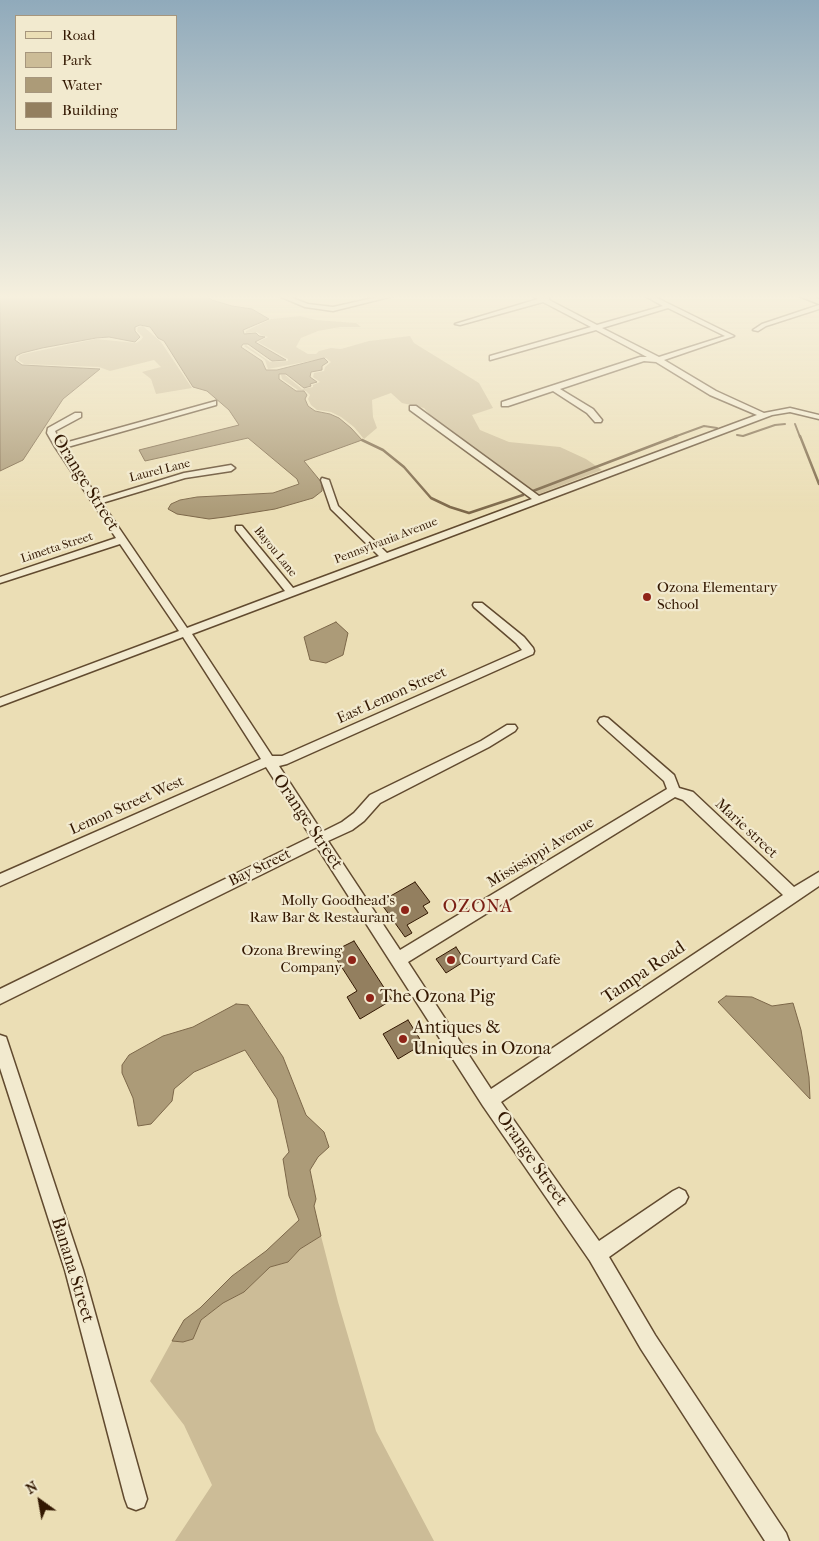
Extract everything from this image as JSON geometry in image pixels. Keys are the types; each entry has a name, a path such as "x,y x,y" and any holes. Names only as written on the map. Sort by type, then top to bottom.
{"street":[{"path":"505,404 615,368"},
{"path":"671,368 713,393 763,416"},
{"path":"554,388 590,411 598,420"},
{"path":"59,447 213,403"},
{"path":"413,408 536,499"},
{"name":"Pennsylvania Avenue","path":"0,702 536,499 763,416 784,410 819,417"},
{"name":"Orange Street","path":"78,414 51,430 59,447 185,632 267,761 489,1100 597,1254 648,1342 778,1541"},
{"name":"Laurel Lane","path":"97,502 184,476 230,468"},
{"path":"325,480 334,507 386,557"},
{"name":"Bayou Lane","path":"239,528 291,592"},
{"name":"Limetta Street","path":"0,580 121,540"},
{"name":"East Lemon Street","path":"267,761 283,761 529,651 520,640 478,605"},
{"path":"604,721 670,778 674,790"},
{"name":"Bay Street","path":"0,997 347,826 359,817 376,798 484,744 511,728"},
{"name":"Lemon Street West","path":"0,880 267,761"},
{"name":"Marie street","path":"674,790 688,796 793,895"},
{"name":"Mississippi Avenue","path":"398,960 674,790"},
{"name":"Tampa Road","path":"489,1100 819,878"},
{"name":"Banana Street","path":"0,1043 74,1270 136,1499"},
{"path":"597,1254 679,1197"}],"green space":[{"path":"102,368 122,368 110,371"},
{"path":"158,368 178,368 192,388 156,394 151,379 142,372"},
{"path":"325,368 454,368 479,383 493,408 472,415 480,430 509,442 560,447 586,459 602,470 539,494 436,422 424,408 402,403 391,393 372,400 373,417 377,428 364,439 354,427 341,417 331,412 317,410 311,405 308,399 310,395 306,391 298,390 282,379 281,375 285,375 302,389 313,387 313,385 320,382 313,377 314,373 324,371"},
{"path":"321,1236 338,1302 376,1431 434,1541 175,1541 212,1485 184,1425 150,1381 172,1341 183,1342 193,1339 201,1320 223,1303 244,1292 270,1267 288,1262 300,1249"}],"water":[{"path":"0,368 100,369 63,399 23,460 0,471"},
{"path":"181,368 265,368 266,370 277,370 285,368 322,368 322,370 311,372 310,377 317,382 304,388 286,374 279,374 279,379 296,391 304,391 307,395 305,399 308,406 315,411 339,418 362,440 304,461 322,483 322,491 313,498 275,509 209,519 177,514 168,509 171,504 180,500 197,497 273,493 299,484 297,479 248,438 145,461 139,450 239,425 229,410 207,391 193,387"},
{"path":"336,622 348,633 343,655 326,663 310,660 304,637"},
{"path":"726,996 752,997 772,1006 793,1003 801,1030 809,1077 810,1099 718,1002"},
{"path":"236,1004 248,1005 283,1057 306,1115 324,1132 329,1147 318,1157 310,1170 316,1199 314,1206 321,1236 300,1249 288,1262 270,1267 244,1292 223,1303 201,1320 193,1339 183,1342 172,1341 184,1320 200,1308 232,1276 266,1251 299,1220 289,1196 283,1159 289,1152 277,1099 245,1050 194,1072 174,1089 172,1101 151,1124 138,1126 133,1098 122,1073 122,1065 129,1055 163,1036 193,1027"}],"building":[{"name":"Molly Goodhead's Raw Bar & Restaurant","path":"415,882 430,902 423,906 428,913 407,925 412,933 405,937 380,902"},
{"path":"354,941 392,1000 360,1019 347,997 357,991 332,952"},
{"name":"Courtyard Cafe","path":"456,947 465,961 446,973 436,959"},
{"name":"Antiques & Uniques in Ozona","path":"408,1020 423,1044 398,1059 383,1034"}],"waterway":[{"path":"737,435 743,436 775,425 785,424"},
{"path":"795,424 800,437"},
{"path":"674,437 704,426 717,428"},
{"path":"533,491 677,436"},
{"path":"800,436 819,484"},
{"path":"362,440 383,450 404,467 431,498 450,507 469,513 523,495"}],"place":[{"name":"Ozona Elementary School","path":"647,597"},
{"name":"Molly Goodhead's Raw Bar & Restaurant","path":"405,910"},
{"name":"Ozona Brewing Company","path":"352,960"},
{"name":"Courtyard Cafe","path":"451,960"},
{"name":"The Ozona Pig","path":"370,998"},
{"name":"Antiques & Uniques in Ozona","path":"403,1039"}],"district":[{"name":"OZONA","path":"478,908"}]}
